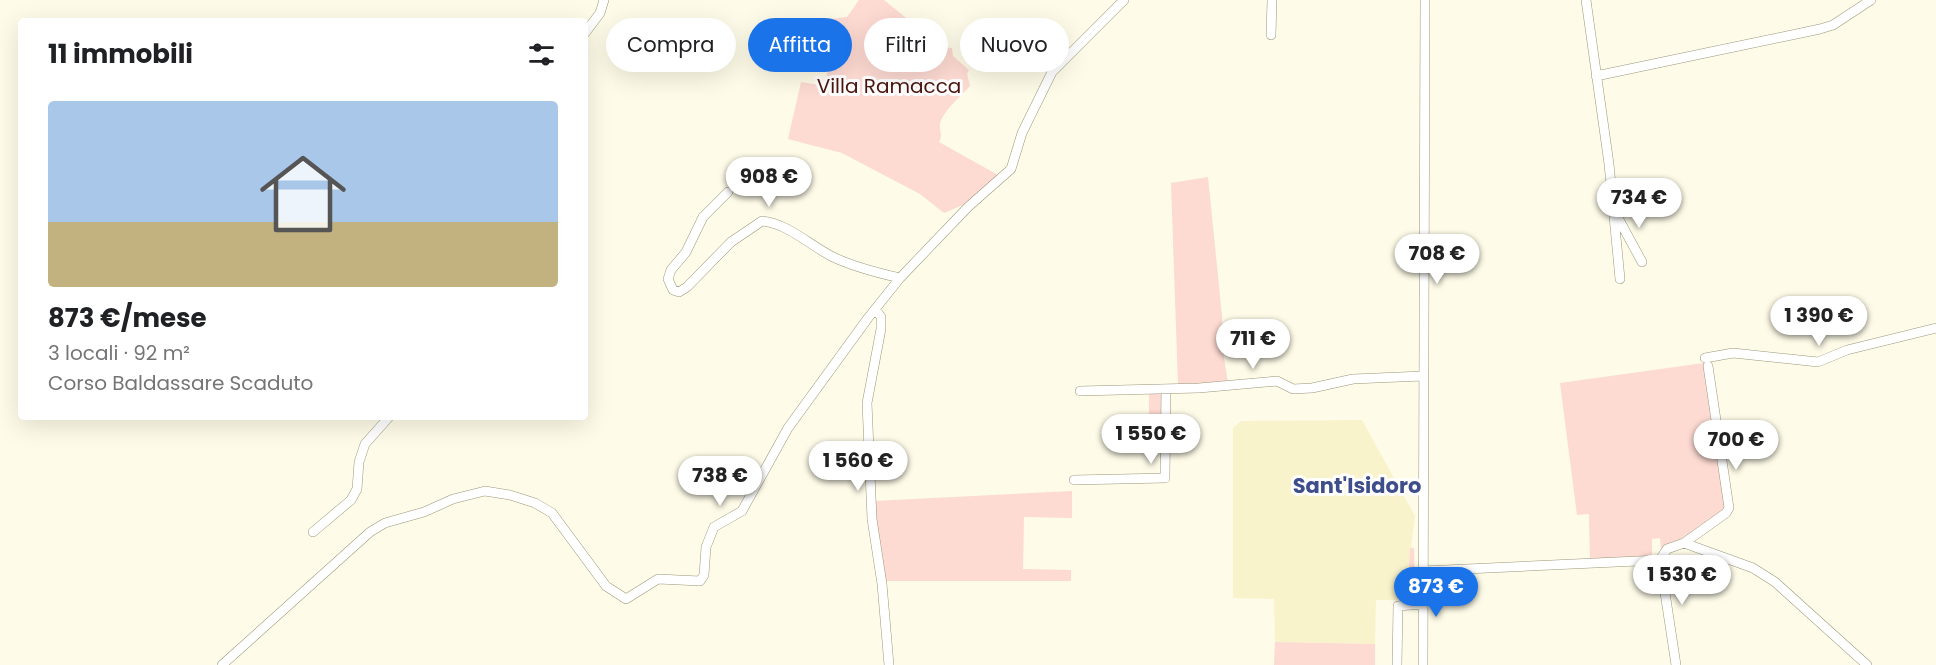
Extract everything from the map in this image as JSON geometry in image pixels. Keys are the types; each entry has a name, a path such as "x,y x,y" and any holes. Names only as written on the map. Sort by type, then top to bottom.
{"street":[{"path":"588,29 600,13 604,0"},
{"path":"222,665 370,532 385,523 485,491 510,495 535,503 552,513 606,586 626,599 658,579 700,581 704,575 706,547 714,527 742,511 751,499 763,470 788,428 900,278 976,199 1011,169 1022,133 1052,72 1124,0"},
{"path":"1271,35 1272,0"},
{"path":"1423,665 1425,0"},
{"path":"1586,0 1614,208 1620,279"},
{"path":"1596,76 1820,29 1833,25 1871,0"},
{"path":"729,192 703,217 686,252 671,270 668,279 673,290 679,292 687,287 724,249 762,221 781,225 842,261 900,278"},
{"path":"1614,208 1642,262"},
{"path":"875,309 881,317 881,329 867,402 872,519 882,584 889,665"},
{"path":"1676,665 1660,560 1667,549 1684,543 1726,513 1729,508 1707,362 1733,353 1818,362 1847,350 1936,328"},
{"path":"1080,391 1166,389 1277,381 1293,389 1312,388 1353,379 1423,376"},
{"path":"1074,480 1165,478 1166,389"},
{"path":"313,532 351,500 357,489 359,462 365,444 386,420"},
{"path":"1684,543 1753,568 1775,582 1867,665"},
{"path":"1423,571 1660,560"},
{"path":"1397,665 1398,606 1423,604"}],"shaded area":[{"path":"1362,420 1415,516 1411,547 1414,548 1415,600 1376,600 1375,644 1275,642 1274,599 1233,598 1233,428 1241,421"}],"green space":[{"name":"Villa Ramacca","path":"859,0 884,0 906,18 864,18 864,72 948,72 948,48 952,48 953,56 960,62 960,72 968,72 970,86 941,119 939,142 998,175 970,202 944,213 920,194 842,153 788,139 801,82 826,86 827,72 852,72 852,18 839,18 847,17"},
{"path":"1208,177 1222,316 1222,345 1228,383 1178,384 1171,183"},
{"path":"1704,363 1726,505 1722,512 1678,541 1661,549 1660,538 1652,539 1652,555 1590,561 1589,514 1577,515 1560,383"},
{"path":"1149,394 1161,394 1162,428 1149,428"},
{"path":"1072,491 1072,518 1024,517 1023,569 1071,570 1071,581 883,581 874,501"},
{"path":"1410,548 1414,548 1415,600 1399,600 1408,589"},
{"path":"1275,642 1375,644 1375,665 1274,665"}],"district":[{"name":"Sant'Isidoro","path":"1357,485"}]}
